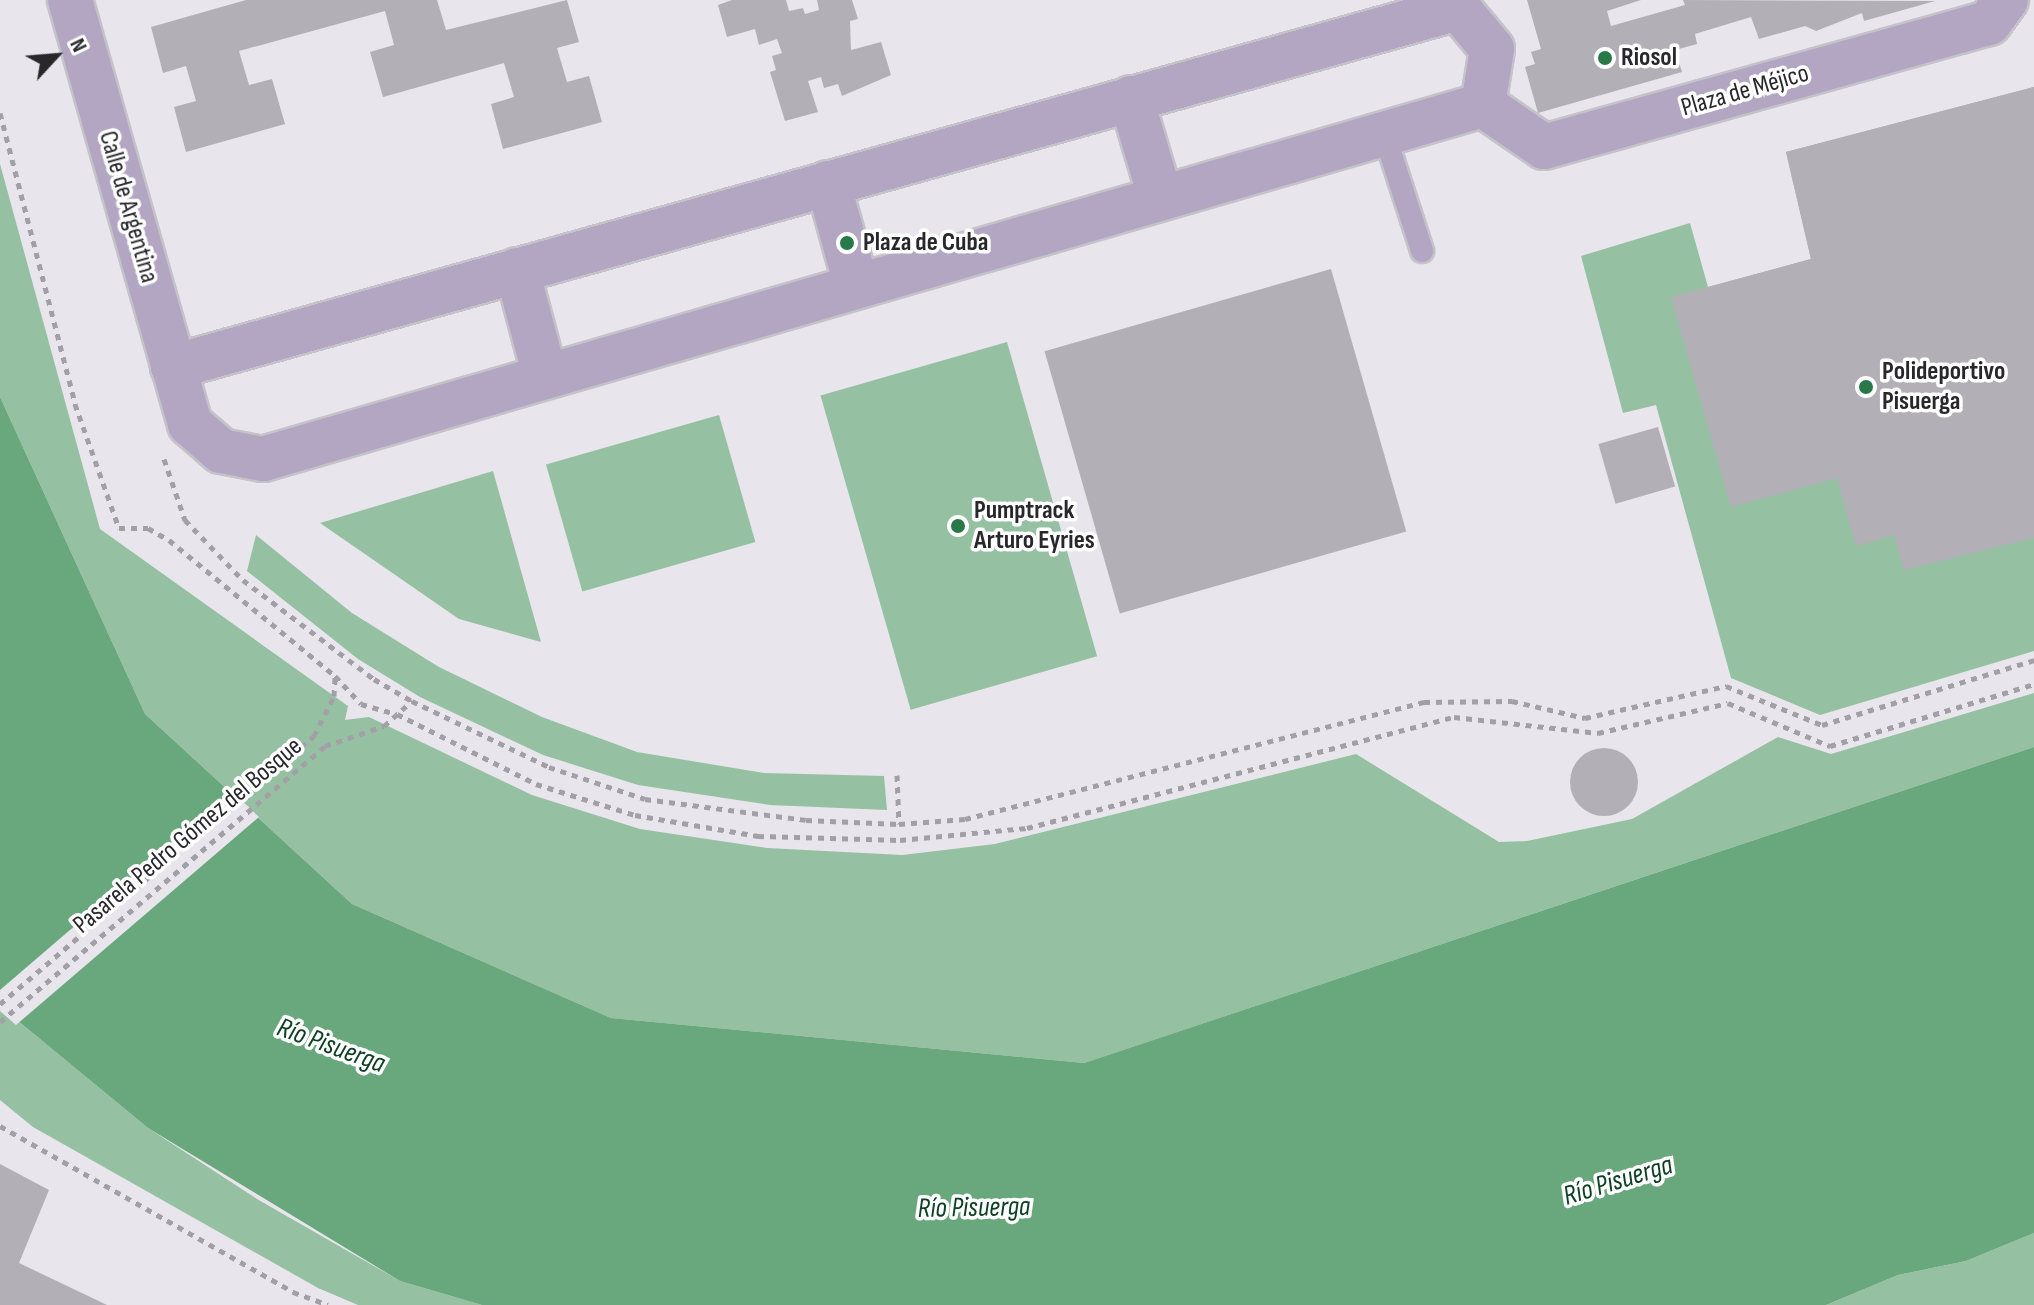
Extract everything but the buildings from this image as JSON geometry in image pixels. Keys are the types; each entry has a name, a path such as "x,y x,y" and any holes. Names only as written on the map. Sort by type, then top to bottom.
{"street":[{"name":"Calle de Argentina","path":"70,0 173,367"},
{"name":"Plaza de Méjico","path":"1483,105 1544,147 1989,23 2006,0"},
{"path":"1458,8 1492,49 1483,105 1160,196 263,459 221,451 190,424 173,367 517,270 1458,8"},
{"path":"1131,98 1160,196"},
{"path":"828,183 856,285"},
{"path":"517,270 545,376"}],"lane":[{"path":"1384,133 1422,251"}],"path":[{"path":"0,113 75,404 119,528 148,528 169,540 335,676 361,704 397,714 536,784 635,815 758,836 900,840 1027,828 1454,717 1598,733 1728,703 1830,746 2034,684"},
{"path":"161,450 185,520 243,580 374,679 412,701 549,767 645,799 806,820 899,824 965,819 1424,702 1512,701 1585,718 1726,686 1822,725 2034,660"},
{"name":"Pasarela Pedro Gómez del Bosque","path":"0,1004 314,736 334,696 335,676"},
{"name":"Pasarela Pedro Gómez del Bosque","path":"0,1022 325,746 384,726 412,701"},
{"path":"897,775 899,824"},
{"path":"0,1126 293,1292 328,1305"}],"shaded area":[{"name":"Polideportivo Pisuerga","path":"2034,87 2034,651 1820,715 1731,678 1656,405 1623,413 1581,256 1690,223 1708,287 1811,259 1786,152"},
{"path":"0,164 100,529 348,706 345,720 369,717 532,795 640,829 767,848 902,855 995,844 1356,754 1499,842 1527,841 1632,819 1778,737 1831,754 2034,693 2034,747 1084,1063 611,1018 352,904 145,714 0,397"},
{"name":"Pumptrack Arturo Eyries","path":"1007,342 1097,656 911,710 821,395"},
{"path":"719,415 755,542 582,592 546,465"},
{"path":"493,471 541,642 459,619 320,523"},
{"path":"256,535 352,613 439,667 542,717 637,752 764,773 884,776 887,810 770,805 638,785 543,755 420,697 358,659 247,571"},
{"path":"0,1006 148,1128 257,1199 400,1281 482,1305 358,1305 318,1288 33,1127 0,1100"},
{"path":"2034,1233 2034,1305 1826,1305 1898,1275 1966,1261"}],"water":[{"name":"Río Pisuerga","path":"0,397 145,714 352,904 611,1018 1084,1063 2034,747 2034,1233 1966,1261 1898,1275 1826,1305 482,1305 400,1281 148,1128 0,1006"}],"pier":[{"path":"232,791 259,817 16,1025 0,1011 0,990"}],"place":[{"name":"Riosol","path":"1605,58"},
{"name":"Plaza de Cuba","path":"847,243"},
{"name":"Polideportivo Pisuerga","path":"1866,387"},
{"name":"Pumptrack Arturo Eyries","path":"958,526"}]}
